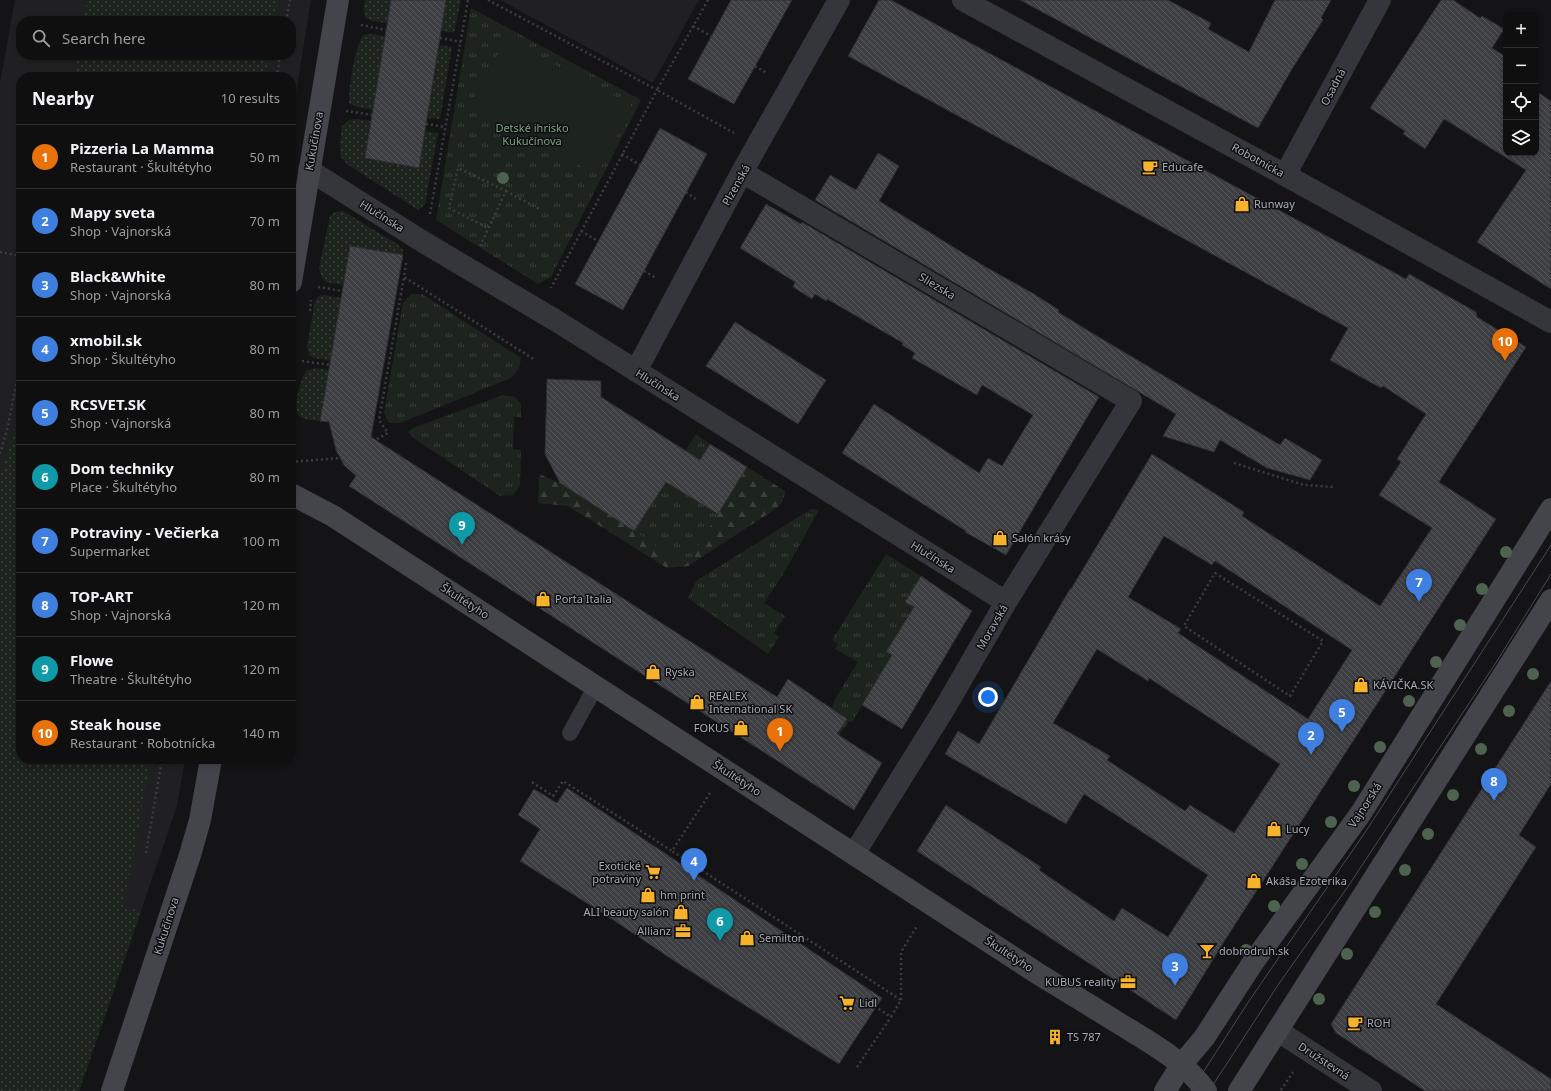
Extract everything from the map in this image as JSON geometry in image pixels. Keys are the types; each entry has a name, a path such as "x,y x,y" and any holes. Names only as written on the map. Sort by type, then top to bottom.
{"street":[{"name":"Kukučínova","path":"296,251 338,0"},
{"name":"Plzenská","path":"636,371 742,172 839,0"},
{"name":"Robotnícka","path":"963,0 1285,174 1551,322"},
{"name":"Osadná","path":"1285,174 1380,0"},
{"name":"Hlučínska","path":"309,170 425,243 555,320 1006,602"},
{"name":"Sliezska","path":"742,172 1131,401"},
{"name":"Moravská","path":"854,854 946,706 1006,602 1131,401"},
{"name":"Škultétyho","path":"296,497 334,516 1034,971 1153,1044 1182,1064 1198,1080 1206,1091"},
{"name":"Vajnorská","path":"1164,1091 1182,1064 1204,1038 1252,964 1361,813 1551,509"},
{"path":"1239,1091 1551,600"},
{"name":"Kukučínova","path":"112,1091 190,855 200,820 210,764"},
{"name":"Družstevná","path":"1278,1031 1371,1091"}],"lane":[{"path":"570,733 596,686"}],"path":[{"path":"287,16 290,0"},
{"path":"377,439 388,433 379,420 404,277 407,251 425,243 468,0"},
{"path":"488,0 657,90 757,146"},
{"path":"551,289 622,154 708,0"},
{"path":"355,24 386,30"},
{"path":"693,26 711,36"},
{"path":"440,38 461,42"},
{"path":"278,72 279,60"},
{"path":"755,66 773,76"},
{"path":"341,110 372,115"},
{"path":"426,124 445,127"},
{"path":"622,154 640,165"},
{"path":"488,228 450,208 458,168 541,210"},
{"path":"476,251 506,191"},
{"path":"686,192 702,203"},
{"path":"582,231 598,241"},
{"path":"0,252 16,255"},
{"path":"644,271 660,281"},
{"path":"404,277 535,360"},
{"path":"314,286 343,291"},
{"path":"310,311 312,298"},
{"path":"302,361 330,365"},
{"path":"0,454 8,426 16,385"},
{"path":"296,462 340,458"},
{"path":"1234,463 1304,485 1334,487"},
{"path":"1215,573 1323,641 1290,696 1184,626 1215,573"},
{"path":"146,853 161,764"},
{"path":"532,782 552,796 563,781 901,1000"},
{"path":"672,851 710,792"},
{"path":"857,1068 901,1000 901,952 920,922"},
{"path":"876,1007 891,1017"},
{"path":"1281,1090 1296,1067"}],"shaded area":[{"path":"15,0 311,0 296,93 296,72 16,72 16,764 184,764 177,806 79,1091 0,1091 0,83"},
{"path":"500,0 699,0 653,83"}],"green space":[{"path":"87,0 279,0 276,16 85,16"},
{"path":"365,0 391,0 387,23 371,21 365,17"},
{"path":"446,0 461,0 454,33 441,31"},
{"name":"Detské ihrisko Kukučínova","path":"471,8 641,100 551,277 538,284 436,220"},
{"path":"371,34 385,36 373,110 357,107 349,103 351,78 357,50 363,35"},
{"path":"508,43 516,45 629,103 632,107 598,172 593,172 474,113 471,107 472,102 502,46"},
{"path":"439,45 452,47 440,119 427,118"},
{"path":"77,60 268,60 267,72 75,72"},
{"path":"358,119 371,121 365,158 418,168 425,131 438,133 425,204 418,210 347,164 341,157 340,145 342,126 349,120"},
{"path":"343,211 397,244 403,250 403,255 351,246 344,285 326,282 322,278 319,268 330,216 335,212"},
{"path":"411,294 422,294 521,358 519,369 511,378 400,423 389,423 384,413 403,303"},
{"path":"325,295 341,298 331,361 314,358 309,355 307,346 315,301 319,296"},
{"path":"315,368 329,370 320,421 306,419 299,416 296,407 300,386 304,375 306,371"},
{"path":"503,395 515,397 521,404 521,417 514,417 513,449 521,450 520,486 513,495 500,496 412,437 408,432 413,428"},
{"path":"16,424 16,764 149,764 132,866 122,905 141,912 79,1091 0,1091 0,477"},
{"path":"696,434 710,444 681,491 718,514 686,565 634,531"},
{"path":"747,467 785,491 783,501 777,508 688,566 667,568 568,506 538,503 539,474 560,483 685,564"},
{"path":"811,509 819,510 784,573 764,603 785,616 774,633 779,637 768,654 688,598 696,581"},
{"path":"886,554 921,576 905,602 919,610 886,652 892,656 852,722 849,721 839,736 811,750 796,773 792,770 832,709 835,699 858,662 835,649 838,644 832,640"}],"building":[{"path":"391,0 446,0 419,168 365,158"},
{"path":"731,0 792,0 734,104 688,79"},
{"path":"879,0 891,0 1406,279 1409,274 1476,312 1477,317 1526,347 1439,482 1496,519 1225,940 1176,1020 917,851 946,805 1041,867 1039,870 1114,921 1122,908 1168,937 1208,875 1084,794 1066,824 945,754 958,731 979,744 1070,589 1152,454 1244,512 1242,516 1380,606 1432,528 1379,495 1401,462 1397,459 1426,414 1383,386 1381,388 1330,360 1348,328 848,56","holes":["1164,536 1212,565 1215,561 1352,650 1308,719 1178,633 1181,629 1128,597","1097,649 1148,681 1149,678 1280,764 1234,833 1190,805 1185,811 1107,760 1110,756 1053,723"]},
{"path":"1020,0 1168,0 1211,23 1208,29 1249,52 1275,0 1331,0 1321,18 1323,20 1292,69 1258,128"},
{"path":"1441,0 1453,0 1480,18 1482,16 1503,28 1492,48 1503,55 1503,156 1444,119 1425,149 1403,134 1405,131 1370,108"},
{"path":"1539,93 1551,101 1551,289 1477,242 1526,170 1503,156 1539,156"},
{"path":"660,128 707,154 623,310 575,284"},
{"path":"878,153 899,166 879,201 984,266 1034,294 1059,310 1058,312 1087,330 1280,445 1285,438 1322,460 1310,480 1267,468 1220,440 1214,452 1163,436 1176,414 815,200 830,175 856,190"},
{"path":"766,204 801,224 802,222 1099,397 1006,555 965,532 966,531 842,453 874,404 979,473 988,458 1002,466 1033,415 982,385 977,395 912,358 915,353 902,345 903,343 827,299 826,301 815,294 812,299 793,287 795,282 740,248"},
{"path":"350,246 403,255 371,437 777,697 788,679 847,719 837,734 882,763 854,810 349,486 356,476 344,465 336,450 329,422 320,421"},
{"path":"735,322 826,380 798,424 706,366"},
{"path":"547,379 601,381 601,397 700,460 710,444 747,467 718,514 666,482 634,531 560,483 545,454"},
{"path":"921,576 972,611 902,729 862,705 892,655 886,652 914,607 905,602"},
{"path":"1551,681 1551,784 1519,835 1536,847 1436,1004 1551,1079 1551,1091 1425,1091 1336,1033 1331,1024"},
{"path":"567,788 882,998 839,1064 679,964 609,917 520,861 540,829 518,815 534,789 557,803"}],"tram line":[{"path":"1191,1091 1249,1001 1366,831 1551,545"},
{"path":"1209,1091 1280,982 1347,888 1497,661 1551,574"}],"place":[{"name":"Educafe","path":"1150,167"},
{"name":"Runway","path":"1242,204"},
{"name":"Steak house","path":"1505,361"},
{"name":"Salón krásy","path":"1000,538"},
{"name":"Flowe","path":"462,545"},
{"name":"Porta Italia","path":"543,599"},
{"name":"Potraviny - Večierka","path":"1419,602"},
{"name":"Ryska","path":"653,672"},
{"name":"KÁVIČKA.SK","path":"1361,685"},
{"name":"REALEX International SK","path":"697,702"},
{"name":"FOKUS","path":"741,728"},
{"name":"RCSVET.SK","path":"1342,732"},
{"name":"Pizzeria La Mamma","path":"780,751"},
{"name":"Mapy sveta","path":"1311,755"},
{"name":"TOP-ART","path":"1494,801"},
{"name":"Lucy","path":"1274,829"},
{"name":"Exotické potraviny","path":"653,872"},
{"name":"xmobil.sk","path":"694,881"},
{"name":"Akáša Ezoterika","path":"1254,881"},
{"name":"hm print","path":"648,895"},
{"name":"ALI beauty salón","path":"681,912"},
{"name":"Allianz","path":"683,931"},
{"name":"Semilton","path":"747,938"},
{"name":"Dom techniky","path":"720,941"},
{"name":"dobrodruh.sk","path":"1207,951"},
{"name":"KUBUS reality","path":"1128,982"},
{"name":"Black&White","path":"1175,986"},
{"name":"Lidl","path":"847,1003"},
{"name":"ROH","path":"1355,1023"},
{"name":"TS 787","path":"1055,1037"}]}
